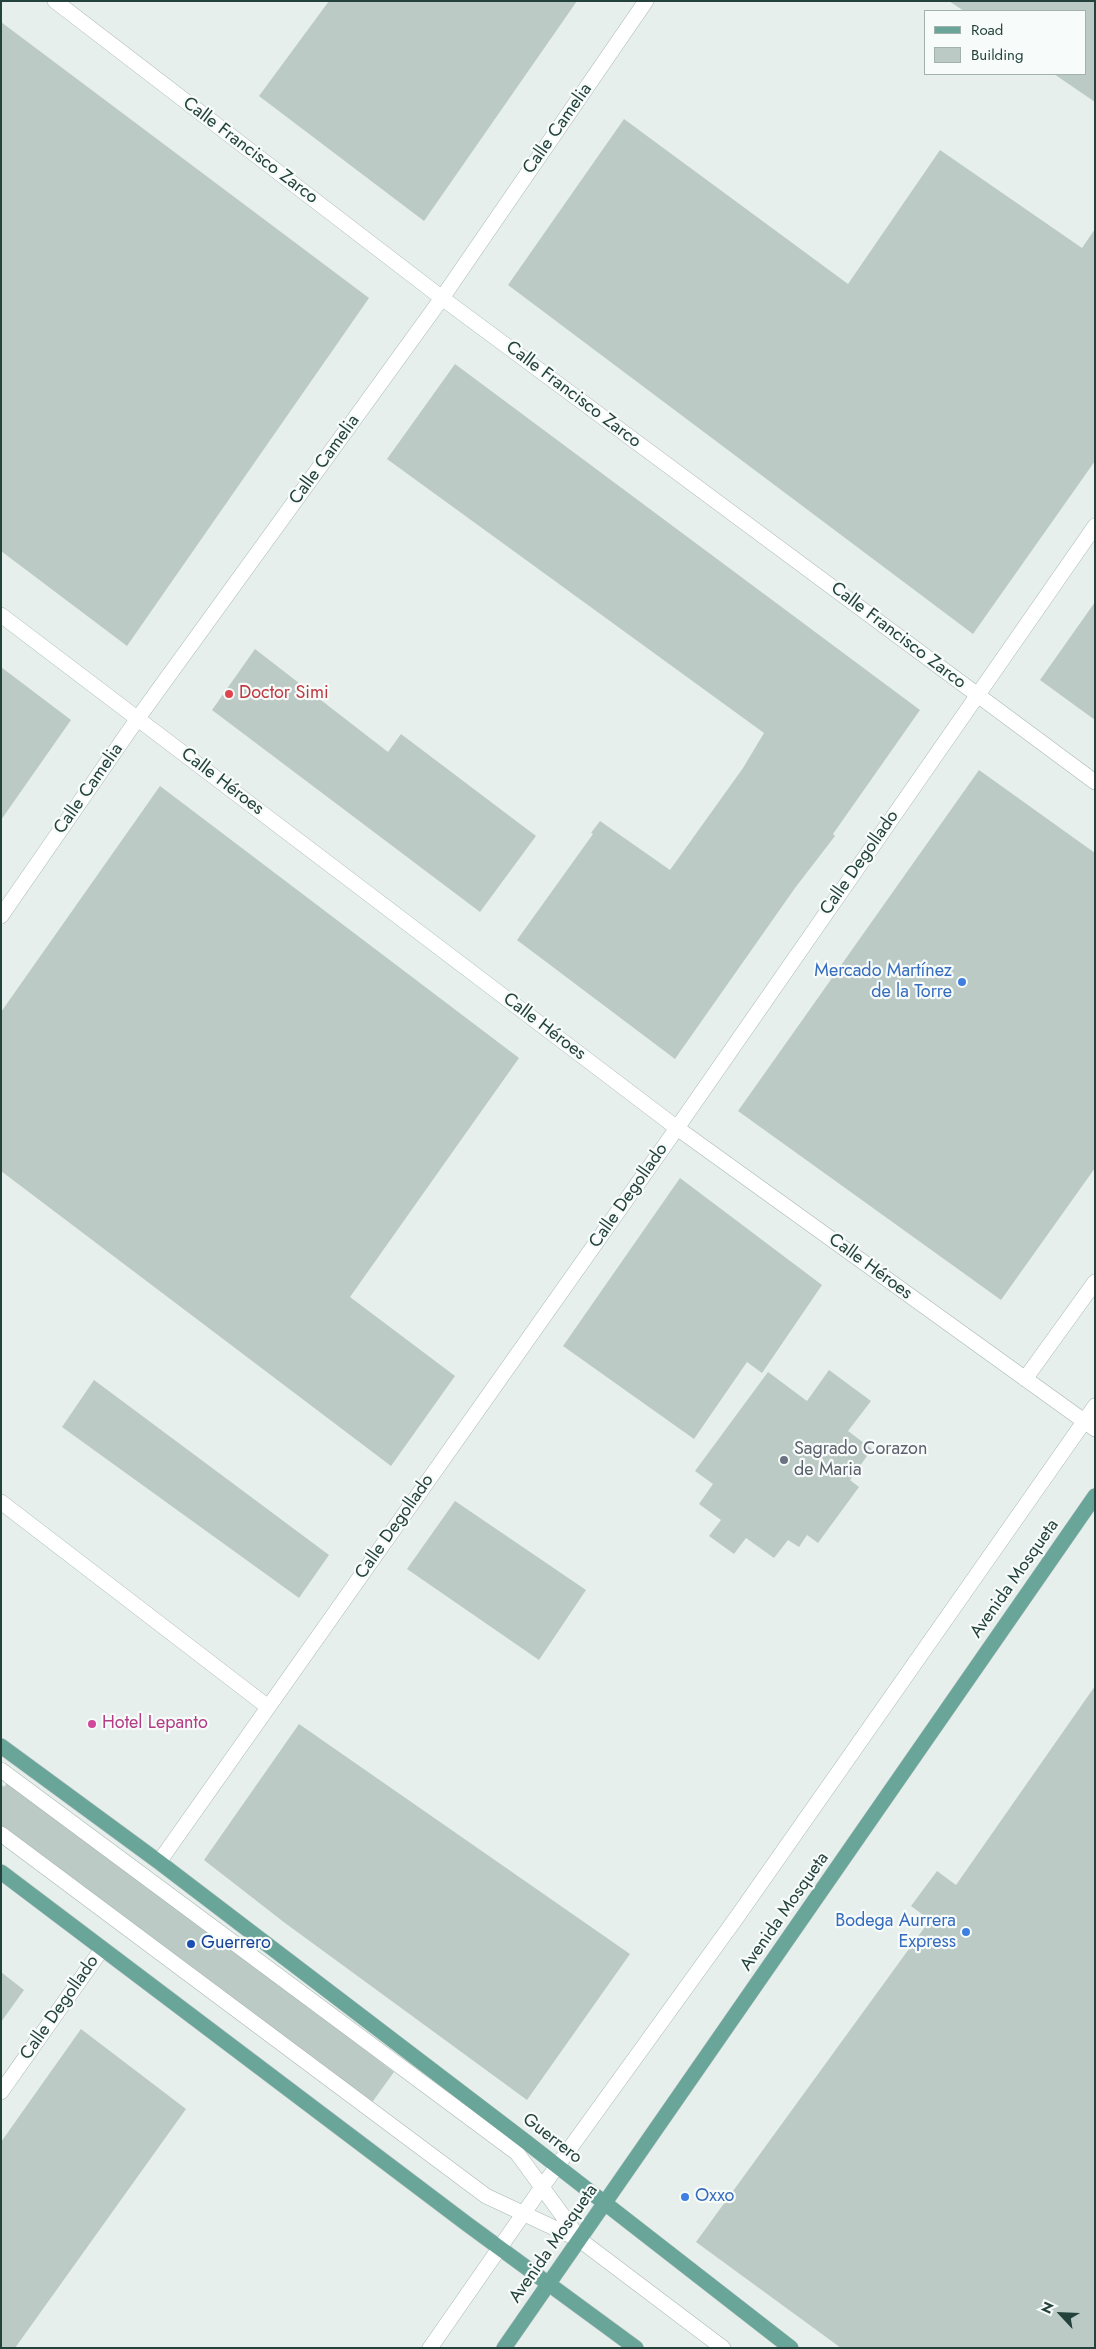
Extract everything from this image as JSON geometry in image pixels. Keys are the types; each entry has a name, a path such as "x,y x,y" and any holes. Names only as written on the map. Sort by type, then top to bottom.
{"main road":[{"name":"Avenida Mosqueta","path":"504,2348 1095,1496"},
{"name":"Guerrero","path":"1,1746 159,1862 557,2166 791,2348"},
{"path":"1,1872 500,2248 636,2348"}],"street":[{"name":"Calle Francisco Zarco","path":"55,1 442,298 1095,782"},
{"name":"Calle Camelia","path":"1,916 138,718 442,298 646,1"},
{"name":"Calle Degollado","path":"159,1862 676,1128 1095,526"},
{"name":"Calle Héroes","path":"1,615 676,1128 1089,1425"},
{"path":"1025,1379 1095,1282"},
{"path":"430,2348 542,2187 1089,1425 1095,1406"},
{"path":"1,1502 268,1707"},
{"name":"Guerrero","path":"1,1770 517,2153 580,2240"},
{"name":"Guerrero","path":"1,1834 486,2196 580,2240 724,2348"},
{"name":"Calle Degollado","path":"1,2092 102,1949"}],"building":[{"path":"329,1 577,1 424,221 259,96"},
{"path":"949,1 1095,1 1095,102 1055,75 1086,75 1086,10 962,10"},
{"path":"1,22 369,298 127,646 1,551"},
{"path":"624,119 848,284 940,150 1082,248 1095,229 1095,461 973,634 508,285"},
{"path":"455,364 920,710 833,834 835,836 795,888 675,1059 517,940 593,834 591,833 600,821 670,870 743,768 764,733 387,459"},
{"path":"1095,602 1095,720 1040,680"},
{"path":"255,649 388,752 401,734 536,836 480,912 212,710"},
{"path":"1,667 71,720 1,820"},
{"name":"Mercado Martínez de la Torre","path":"979,770 1095,853 1095,1168 1001,1300 738,1111"},
{"path":"160,786 519,1058 350,1297 455,1376 391,1466 1,1171 1,1012"},
{"path":"680,1178 822,1285 762,1373 747,1362 694,1439 563,1346"},
{"name":"Sagrado Corazon de Maria","path":"829,1370 871,1401 848,1431 872,1449 850,1480 859,1487 818,1543 807,1535 799,1547 788,1540 774,1558 746,1538 734,1554 709,1536 721,1520 699,1504 713,1484 695,1471 768,1372 807,1401"},
{"path":"94,1380 329,1555 299,1598 62,1427"},
{"path":"455,1501 586,1590 539,1660 407,1569"},
{"path":"1095,1686 1095,2348 841,2348 696,2242 930,1920 911,1906 937,1871 956,1885"},
{"path":"299,1724 630,1954 527,2100 285,1923 204,1860"},
{"path":"10,1779 394,2072 368,2108 1,1829 1,1784 4,1787"},
{"path":"1,1972 24,1990 1,2022"},
{"path":"81,2029 186,2109 15,2348 1,2348 1,2142"}],"place":[{"name":"Doctor Simi","path":"229,694"},
{"name":"Mercado Martínez de la Torre","path":"962,982"},
{"name":"Sagrado Corazon de Maria","path":"784,1460"},
{"name":"Hotel Lepanto","path":"92,1724"},
{"name":"Bodega Aurrera Express","path":"966,1932"},
{"name":"Guerrero","path":"191,1944"},
{"name":"Oxxo","path":"685,2197"}]}
